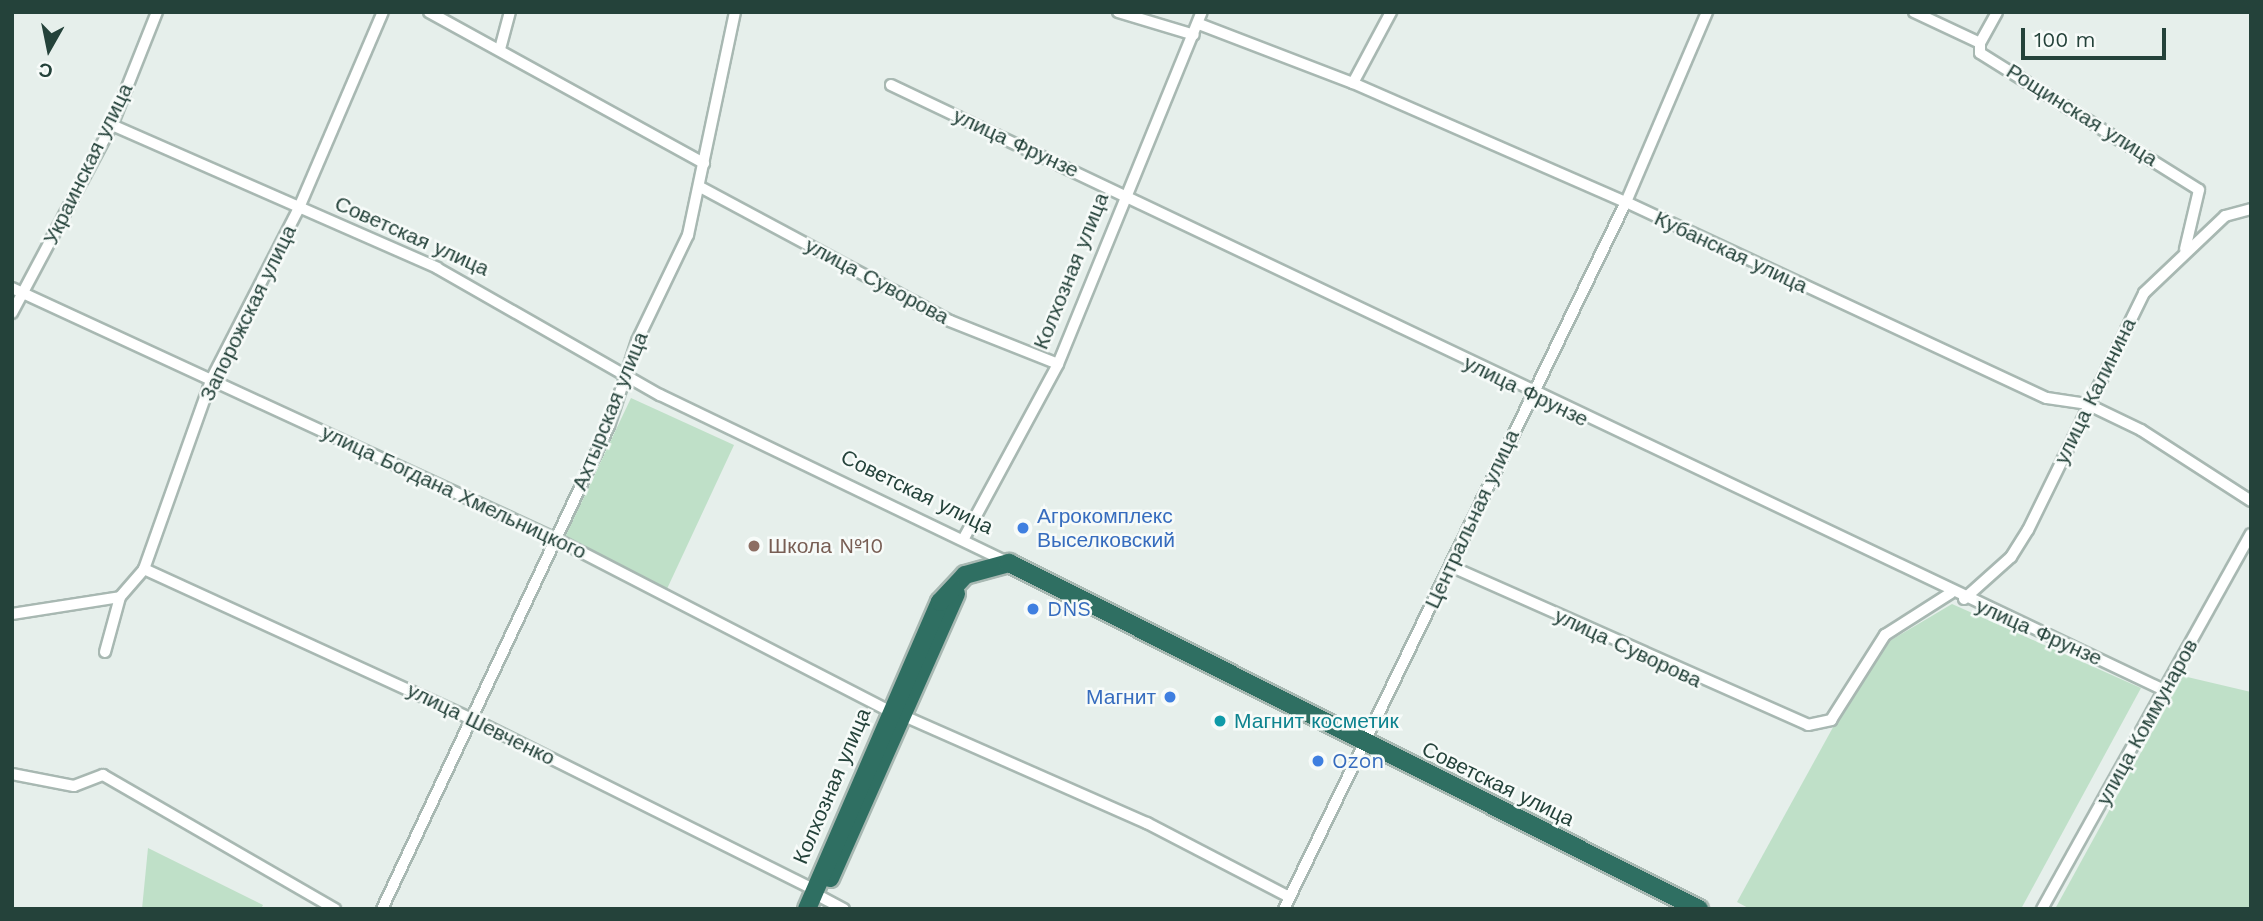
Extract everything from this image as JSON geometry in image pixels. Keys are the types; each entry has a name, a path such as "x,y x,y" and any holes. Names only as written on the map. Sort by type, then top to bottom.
{"highway":[{"name":"Колхозная улица","path":"807,909 816,898 896,714 940,602 965,575 1009,563"},
{"name":"Советская улица","path":"1009,563 1365,744 1699,909"}],"street":[{"name":"Украинская улица","path":"12,313 112,125 157,12"},
{"name":"Запорожская улица","path":"105,652 120,597 144,569 212,378 299,210 383,12"},
{"path":"429,12 704,163"},
{"path":"500,49 510,12"},
{"name":"Ахтырская улица","path":"382,909 472,719 627,378 702,188 704,163 735,12"},
{"path":"1118,12 1194,35"},
{"name":"Колхозная улица","path":"964,538 1058,364 1202,12"},
{"path":"1353,83 1391,12"},
{"name":"Центральная улица","path":"1284,909 1450,566 1530,393 1626,202 1707,12"},
{"name":"Рощинская улица","path":"1914,12 1980,43 1980,53 2199,190 2184,251"},
{"path":"1980,43 1997,12"},
{"name":"Кубанская улица","path":"1199,24 1353,83 1626,202 2047,398 2087,404 2141,430 2251,501"},
{"name":"улица Фрунзе","path":"891,85 1127,194 1530,393 1951,593 2164,690"},
{"name":"Советская улица","path":"112,125 299,210 437,268 627,378 964,538 1009,563"},
{"name":"улица Суворова","path":"702,188 950,321 1058,364"},
{"name":"улица Калинина","path":"1964,599 2011,557 2144,293 2184,251 2225,216 2251,209"},
{"name":"улица Богдана Хмельницкого","path":"12,288 212,378 555,539 896,714 1147,823 1289,897"},
{"name":"улица Коммунаров","path":"2042,909 2251,534"},
{"name":"улица Суворова","path":"1450,566 1808,725 1831,720 1885,635 1951,593"},
{"name":"улица Шевченко","path":"144,569 472,719 816,898 844,909"},
{"path":"12,614 120,597"},
{"path":"12,774 74,786 103,775 335,909"}],"green space":[{"path":"631,398 734,445 666,591 564,539"},
{"path":"1952,604 2141,688 2021,909 1750,909 1737,902 1876,649"},
{"path":"2183,676 2251,692 2251,909 2055,909"},
{"path":"148,848 263,905 261,909 142,909"}],"place":[{"name":"Агрокомплекс Выселковский","path":"1023,528"},
{"name":"Школа №10","path":"754,546"},
{"name":"DNS","path":"1033,609"},
{"name":"Магнит","path":"1170,697"},
{"name":"Магнит косметик","path":"1220,721"},
{"name":"Ozon","path":"1318,761"}]}
